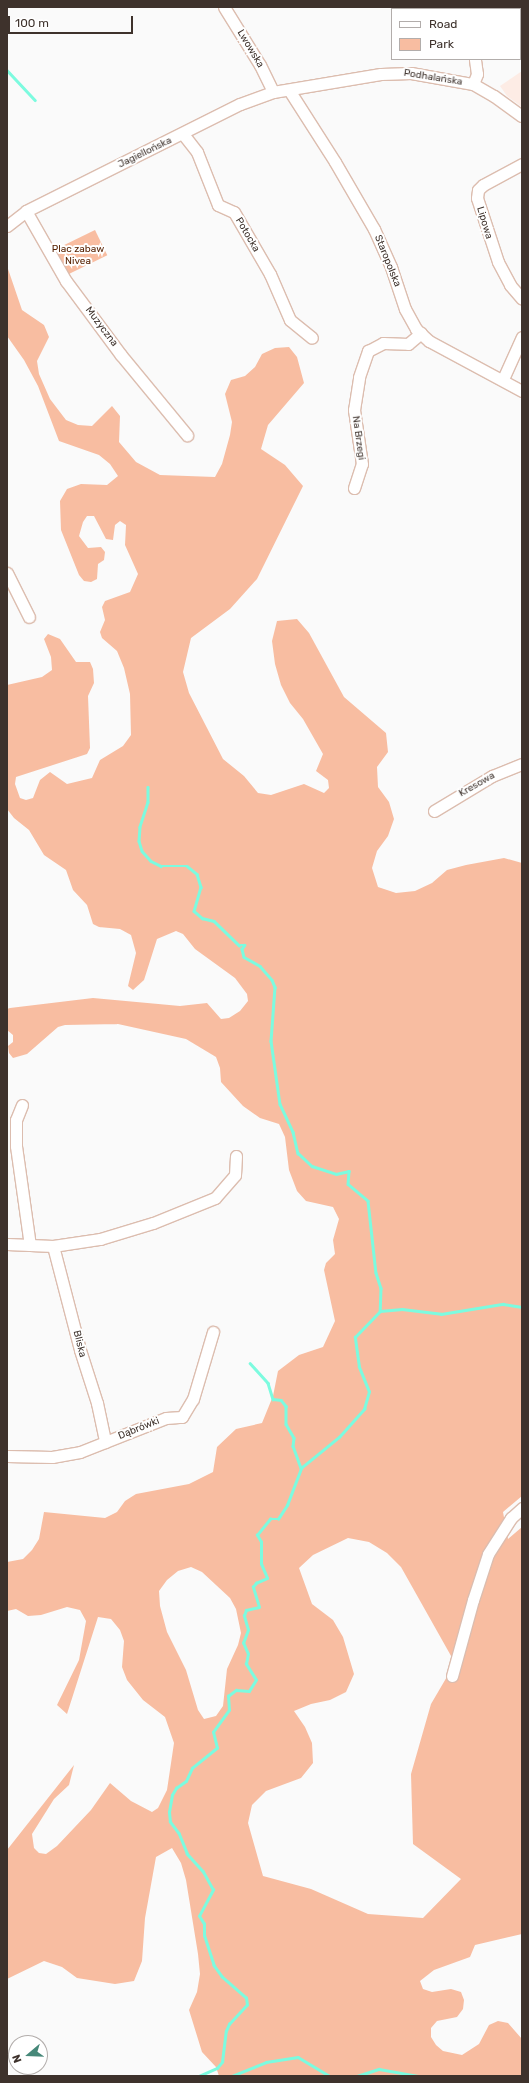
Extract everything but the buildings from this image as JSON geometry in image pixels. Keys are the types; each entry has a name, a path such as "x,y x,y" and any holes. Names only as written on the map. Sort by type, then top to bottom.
{"street":[{"name":"Lwowska","path":"224,7 260,65 273,92"},
{"path":"473,84 477,74 475,60"},
{"name":"Podhalańska","path":"288,90 401,73 473,84 494,96 522,116"},
{"name":"Jagiellońska","path":"7,226 26,211 183,134 240,104 273,92 288,90"},
{"name":"Staropolska","path":"288,90 335,162 374,229 391,267 405,309 421,333 447,352 503,379 522,391"},
{"name":"Potocka","path":"183,134 197,152 218,205 234,212 270,274 290,320 312,338"},
{"name":"Lipowa","path":"522,164 483,184 478,190 476,198 498,262 510,285 522,299"},
{"name":"Muzyczna","path":"26,211 66,281 121,355 187,435"},
{"name":"Na Brzegi","path":"354,488 362,464 354,410 359,377 368,351 384,343 408,344 421,333"},
{"path":"503,379 522,337"},
{"path":"7,573 29,617"},
{"name":"Kresowa","path":"434,811 492,776 522,764"},
{"path":"22,1105 16,1120 16,1146 30,1245"},
{"path":"7,1244 53,1246 122,1233 215,1198 235,1175 236,1156"},
{"name":"Bliska","path":"53,1246 80,1350 97,1403 105,1442"},
{"name":"Dąbrówki","path":"7,1456 52,1457 80,1452 166,1418 182,1417 194,1399 213,1332"},
{"path":"452,1676 473,1600 488,1554 511,1518 522,1508"}],"shaded area":[{"path":"522,71 522,107 507,96 500,86"}],"green space":[{"name":"Plac zabaw Nivea","path":"95,230 107,255 67,275 55,250"},
{"path":"7,266 22,310 44,325 49,337 37,361 39,374 50,399 66,420 78,425 92,426 112,406 120,416 119,442 136,462 160,475 215,477 222,464 230,435 232,422 225,394 231,380 245,376 255,367 262,354 275,348 289,347 297,357 304,383 268,425 261,449 285,465 303,486 257,579 230,609 191,638 183,672 189,693 223,759 244,776 258,793 271,795 304,784 324,793 329,788 328,780 316,771 323,754 303,719 290,703 281,685 275,664 272,641 277,621 297,619 309,633 344,697 386,733 388,752 377,767 378,787 389,802 394,819 388,836 377,851 372,868 378,887 396,893 415,891 432,883 447,870 466,865 504,858 522,863 522,1496 503,1512 508,1539 522,1527 522,1934 475,1945 470,1957 434,1970 420,1981 423,1989 432,1992 451,1989 461,1992 464,2000 463,2009 457,2017 437,2021 431,2028 431,2037 436,2045 443,2051 462,2055 479,2044 489,2025 498,2021 508,2023 522,2039 522,2076 219,2076 216,2067 202,2052 189,2010 197,1992 200,1974 198,1954 186,1880 181,1863 172,1848 156,1857 145,1918 142,1961 134,1981 115,1984 77,1978 62,1967 44,1961 7,1979 7,1850 74,1765 69,1785 54,1799 32,1834 34,1848 39,1853 46,1854 57,1846 91,1810 110,1783 131,1801 152,1812 158,1808 167,1790 174,1743 165,1717 143,1700 127,1680 122,1667 124,1641 120,1630 111,1619 98,1617 67,1714 57,1705 79,1660 86,1621 80,1610 67,1607 41,1615 28,1616 16,1609 7,1611 7,1562 23,1559 32,1550 39,1539 44,1512 105,1518 117,1512 125,1501 136,1494 189,1484 213,1472 217,1447 236,1429 262,1423 273,1396 278,1371 299,1355 323,1347 335,1321 324,1270 326,1263 335,1254 333,1240 339,1219 333,1207 306,1201 297,1191 289,1170 285,1137 279,1124 260,1118 243,1106 221,1082 220,1068 216,1057 186,1039 118,1024 65,1025 58,1027 27,1054 13,1058 9,1053 8,1046 13,1042 13,1035 7,1030 7,1009 10,1008 93,998 180,1006 207,1003 221,1019 229,1018 240,1011 248,1001 247,994 235,978 195,949 183,934 176,931 157,939 144,980 133,990 128,986 136,953 131,935 120,929 99,927 93,924 87,905 73,890 66,870 44,855 29,830 14,818 7,809 7,685 42,677 52,670 51,657 44,639 48,634 60,639 76,662 90,662 93,669 94,683 88,696 90,748 87,754 16,777 15,784 20,798 26,800 33,798 40,780 50,772 67,784 92,778 100,760 123,746 131,735 130,694 124,668 117,651 102,638 100,632 105,620 102,607 105,601 130,592 138,574 125,545 126,525 120,521 115,525 113,540 106,539 94,516 87,516 83,522 79,536 88,548 101,547 105,552 104,560 98,564 97,579 91,582 84,581 79,575 61,530 60,501 67,489 81,484 107,485 118,476 110,464 99,455 59,441 38,386 24,360 7,336","holes":["348,1538 369,1542 387,1553 401,1567 455,1663 431,1704 411,1774 413,1844 461,1879 423,1918 368,1914 311,1889 263,1876 248,1823 252,1805 266,1791 301,1778 313,1763 312,1743 305,1727 294,1711 311,1704 330,1700 346,1692 354,1674 343,1637 333,1620 312,1604 299,1568 313,1555","191,1567 202,1572 230,1598 236,1609 241,1633 238,1645 227,1669 223,1706 216,1716 204,1719 198,1710 186,1670 167,1632 160,1606 159,1591 167,1580 178,1571"]}],"waterway":[{"path":"7,70 35,100"},
{"path":"148,787 148,802 140,827 139,841 142,851 151,861 161,866 187,866 197,874 201,887 194,911 202,918 214,921 239,945 245,945 242,949 244,957 260,966 272,980 275,987 271,1041 280,1104 293,1132 298,1153 312,1166 336,1174 349,1171 348,1184 368,1201 376,1273 381,1288 380,1311"},
{"path":"199,2076 217,2068 222,2062 226,2031 229,2024 247,2005 246,1998 222,1977 214,1966 204,1936 204,1924 199,1916 213,1890 203,1872 187,1854 179,1834 170,1822 169,1812 172,1795 176,1788 186,1781 192,1768 217,1748 213,1732 229,1710 228,1696 236,1690 249,1691 256,1680 246,1664 248,1654 243,1643 248,1630 244,1616 246,1610 259,1607 253,1587 256,1583 267,1578 261,1564 261,1542 257,1535 270,1519 278,1519 287,1505 301,1468 339,1437 364,1409 369,1392 359,1367 355,1337 380,1311 402,1309 441,1314 503,1304 522,1307"},
{"path":"250,1363 268,1383 273,1399 281,1400 286,1406 286,1424 294,1438 293,1446 301,1468"},
{"path":"232,2076 266,2062 298,2057 330,2076"},
{"path":"357,2076 379,2069 417,2076"}]}
